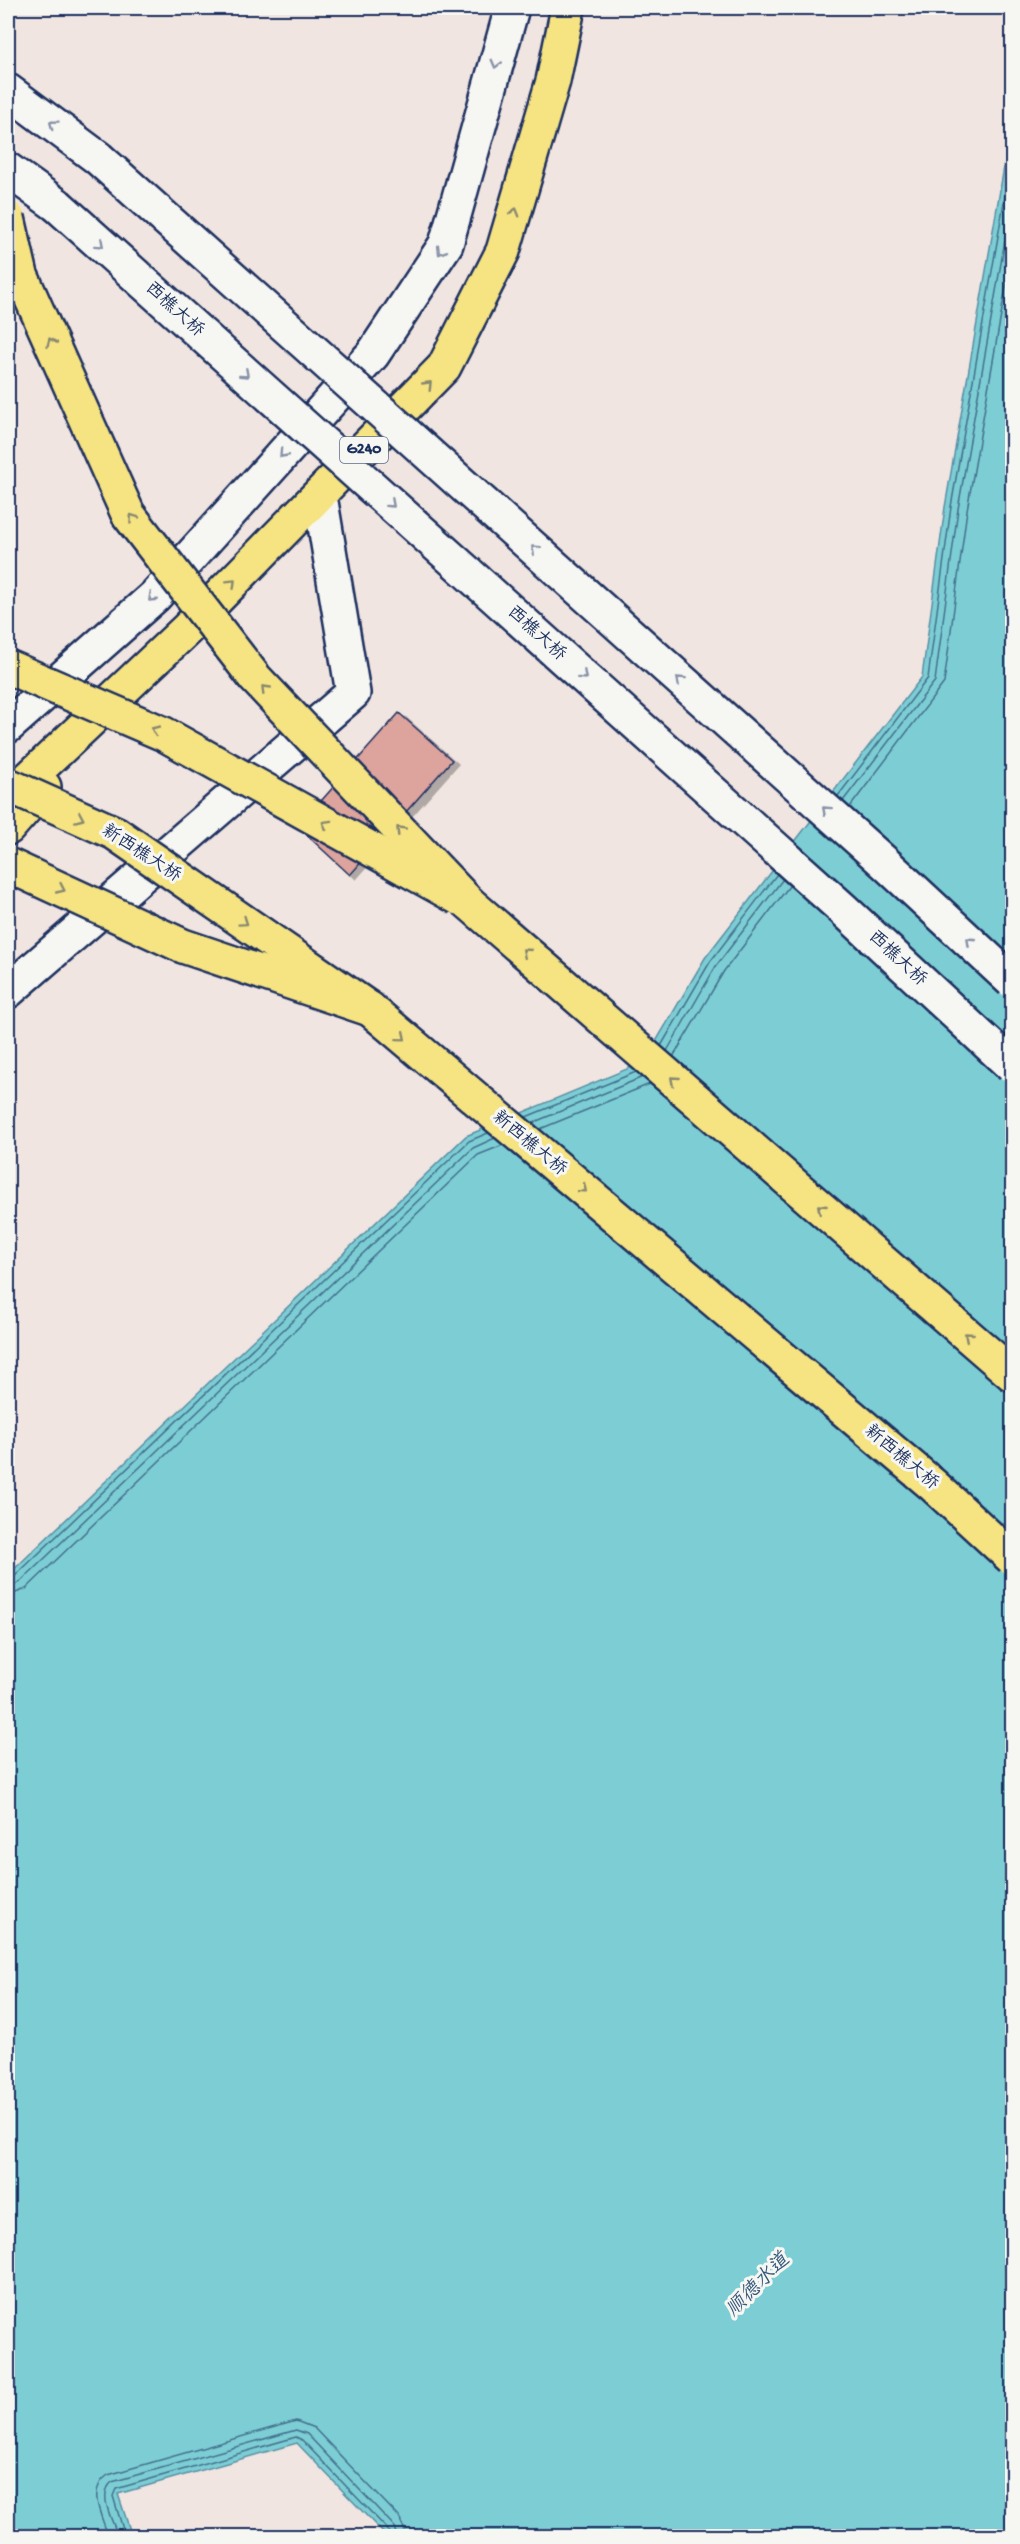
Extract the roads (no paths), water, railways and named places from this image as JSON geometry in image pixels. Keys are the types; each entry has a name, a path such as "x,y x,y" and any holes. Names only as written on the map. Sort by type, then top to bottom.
{"main road":[{"path":"8,726 155,596 373,354 446,244 512,8"},
{"name":"G240","path":"8,798 186,630 320,496 444,367 504,251 553,81 568,8"},
{"path":"8,91 98,158 859,839 1012,981"},
{"name":"西樵大桥","path":"8,170 57,205 843,909 1012,1066"},
{"path":"8,218 21,275 128,514 255,678 469,903 1012,1374"},
{"path":"8,991 353,693 320,496"},
{"path":"8,828 186,630"},
{"path":"8,667 164,734 469,903"},
{"name":"新西樵大桥","path":"8,785 115,833 370,1010 933,1485 1012,1558"},
{"path":"8,865 183,946 370,1010"}],"water":[{"name":"顺德水道","path":"1012,121 1012,2536 386,2536 297,2443 118,2494 132,2536 8,2536 8,1575 466,1136 644,1062 705,958 922,677 945,507"}]}
